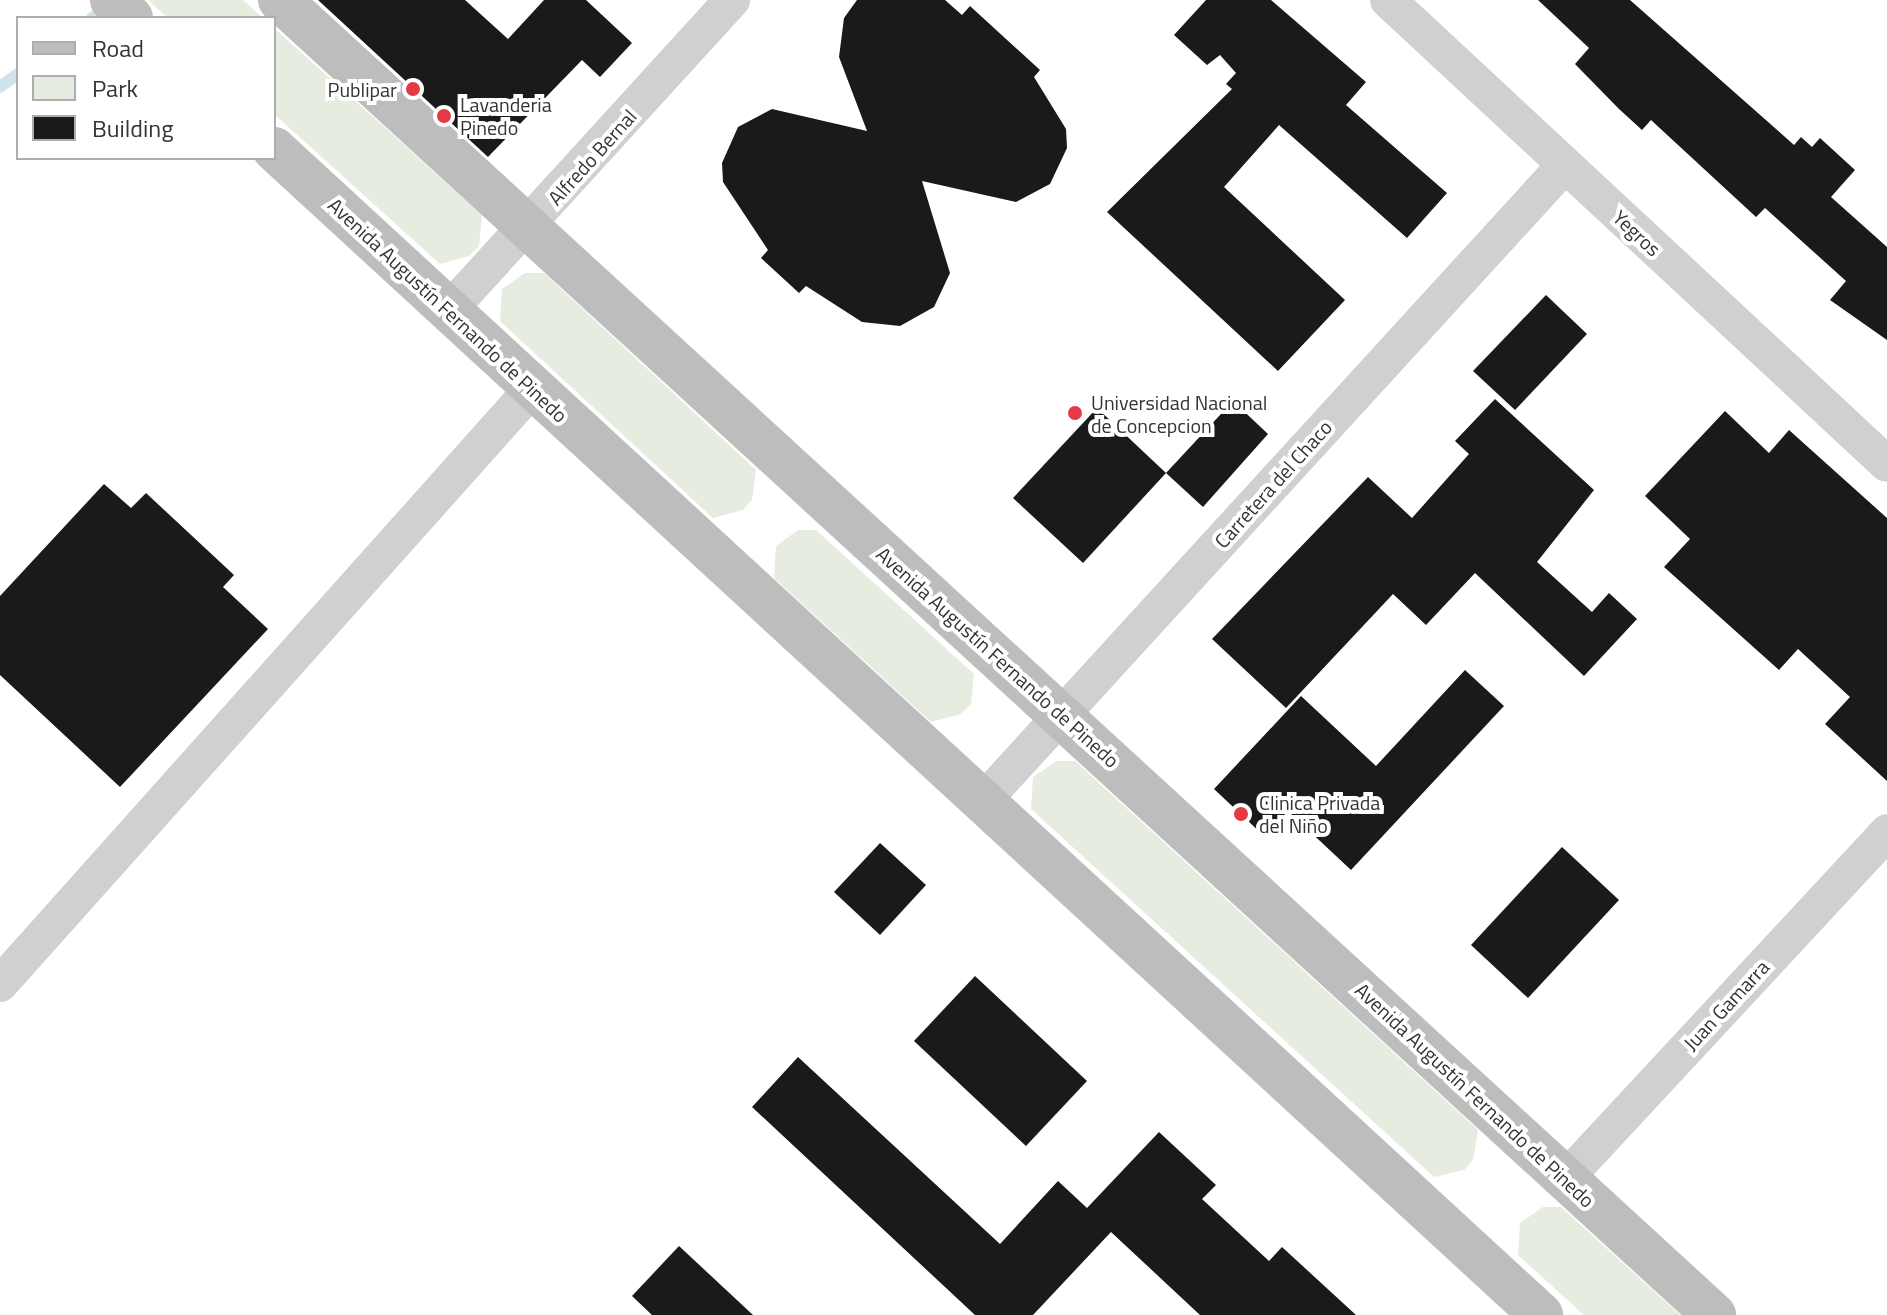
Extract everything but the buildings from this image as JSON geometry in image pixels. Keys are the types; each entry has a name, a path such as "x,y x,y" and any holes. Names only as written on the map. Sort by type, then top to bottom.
{"street":[{"path":"112,0 129,16"},
{"name":"Avenida Augustín Fernando de Pinedo","path":"280,0 1714,1315"},
{"name":"Alfredo Bernal","path":"449,310 529,228 732,0"},
{"name":"Yegros","path":"1388,0 1887,464"},
{"name":"Avenida Augustín Fernando de Pinedo","path":"276,151 1541,1315"},
{"name":"Carretera del Chaco","path":"983,801 1564,166"},
{"path":"0,984 532,389"},
{"name":"Juan Gamarra","path":"1566,1178 1887,832"}],"green space":[{"path":"148,0 243,0 261,16 166,16"},
{"path":"276,30 482,215 479,246 469,256 440,264 276,116"},
{"path":"525,273 544,273 756,470 752,500 743,510 713,518 500,321 502,289"},
{"path":"798,530 816,530 974,674 971,704 961,714 931,722 774,578 776,546"},
{"path":"1057,761 1075,761 1478,1130 1473,1160 1464,1170 1434,1177 1031,809 1033,777"},
{"path":"1543,1207 1561,1207 1680,1315 1584,1315 1518,1255 1520,1223"}],"waterway":[{"path":"0,87 16,75"}],"place":[{"name":"Publipar","path":"413,89"},
{"name":"Lavanderia Pinedo","path":"444,116"},
{"name":"Universidad Nacional de Concepcion","path":"1075,413"},
{"name":"Clinica Privada del Niño","path":"1241,814"}]}
